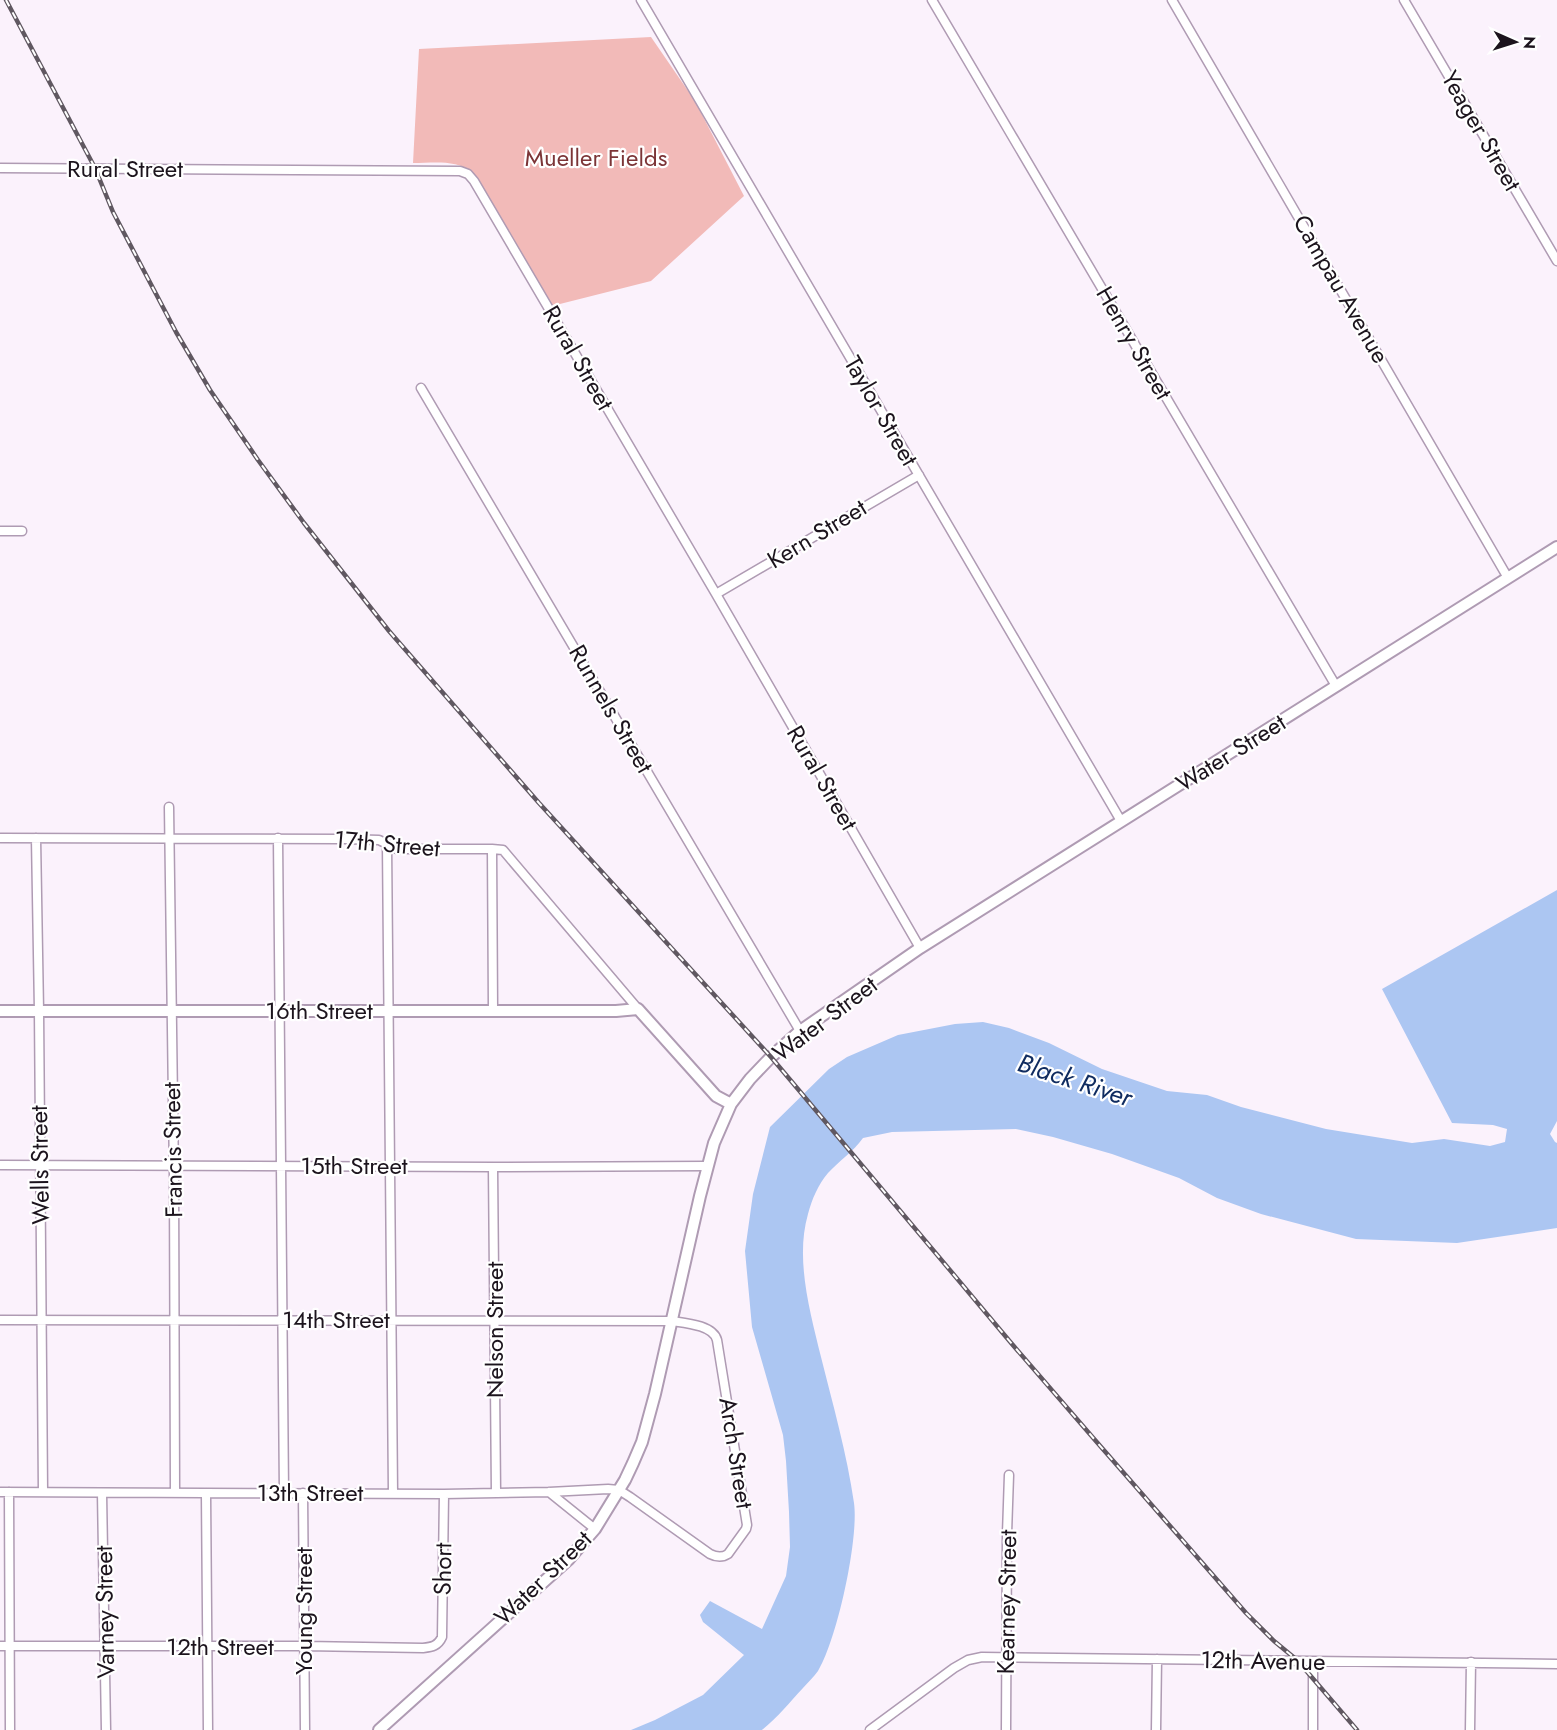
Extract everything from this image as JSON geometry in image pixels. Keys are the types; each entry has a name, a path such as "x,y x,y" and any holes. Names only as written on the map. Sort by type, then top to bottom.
{"street":[{"name":"Taylor Street","path":"641,0 1121,822"},
{"name":"Henry Street","path":"932,0 1336,686"},
{"name":"Campau Avenue","path":"1172,0 1508,578"},
{"name":"Yeager Street","path":"1404,0 1557,261"},
{"name":"Rural Street","path":"0,168 460,171 468,174 716,594 921,948"},
{"name":"Runnels Street","path":"421,388 800,1031"},
{"name":"Kern Street","path":"716,594 919,475"},
{"path":"0,531 22,531"},
{"name":"Water Street","path":"379,1730 569,1559 595,1529 619,1490 642,1442 714,1143 731,1104 750,1079 800,1031 921,948 1557,547"},
{"name":"Francis Street","path":"169,807 174,1166 175,1493"},
{"name":"17th Street","path":"0,838 367,839 379,840 397,849 492,849"},
{"name":"Wells Street","path":"36,838 43,1492"},
{"path":"278,838 284,1493"},
{"path":"387,844 393,1493"},
{"path":"493,1010 492,849 503,850 508,854 638,1009 716,1096 731,1104"},
{"name":"16th Street","path":"0,1011 616,1011 638,1009"},
{"name":"15th Street","path":"0,1166 707,1166"},
{"name":"Nelson Street","path":"493,1167 496,1493"},
{"name":"14th Street","path":"0,1320 672,1321"},
{"name":"Arch Street","path":"619,1490 714,1556 723,1557 728,1554 746,1529 747,1520 716,1334 710,1330 672,1321"},
{"name":"Kearney Street","path":"1006,1730 1009,1475"},
{"name":"13th Street","path":"4,1492 444,1494 619,1490"},
{"path":"4,1492 5,1646 10,1730"},
{"path":"549,1492 595,1529"},
{"name":"Varney Street","path":"102,1493 106,1730"},
{"name":"Young Street","path":"303,1493 305,1730"},
{"path":"206,1494 208,1730"},
{"name":"Short","path":"439,1643 442,1637 444,1494"},
{"name":"12th Street","path":"5,1646 423,1648 439,1643"},
{"name":"12th Avenue","path":"870,1730 954,1668 968,1660 982,1657 1557,1664"},
{"path":"1156,1730 1157,1659"},
{"path":"1312,1730 1313,1662"},
{"path":"1470,1730 1471,1662"}],"green space":[{"name":"Mueller Fields","path":"651,37 695,101 744,196 651,281 552,306 472,172 451,163 413,163 419,49"}],"water":[{"name":"Black River","path":"1557,890 1557,1121 1550,1134 1557,1143 1557,1228 1457,1243 1356,1239 1261,1214 1217,1198 1179,1178 1112,1154 1016,1129 892,1132 863,1138 828,1173 818,1187 804,1231 804,1267 809,1304 844,1448 855,1519 845,1589 825,1656 815,1675 762,1730 631,1730 703,1695 744,1655 703,1622 700,1615 710,1601 762,1629 786,1576 790,1547 783,1435 752,1327 745,1251 753,1194 770,1127 829,1069 847,1057 898,1035 955,1024 983,1022 1009,1028 1049,1043 1102,1069 1167,1091 1207,1095 1241,1107 1326,1129 1412,1143 1444,1139 1490,1146 1505,1142 1507,1129 1493,1125 1452,1123 1382,989"}],"railway":[{"path":"6,0 95,168 113,212 176,332 210,390 304,523 389,631 539,803 771,1057 1095,1440 1246,1613 1297,1660 1357,1730"}]}
